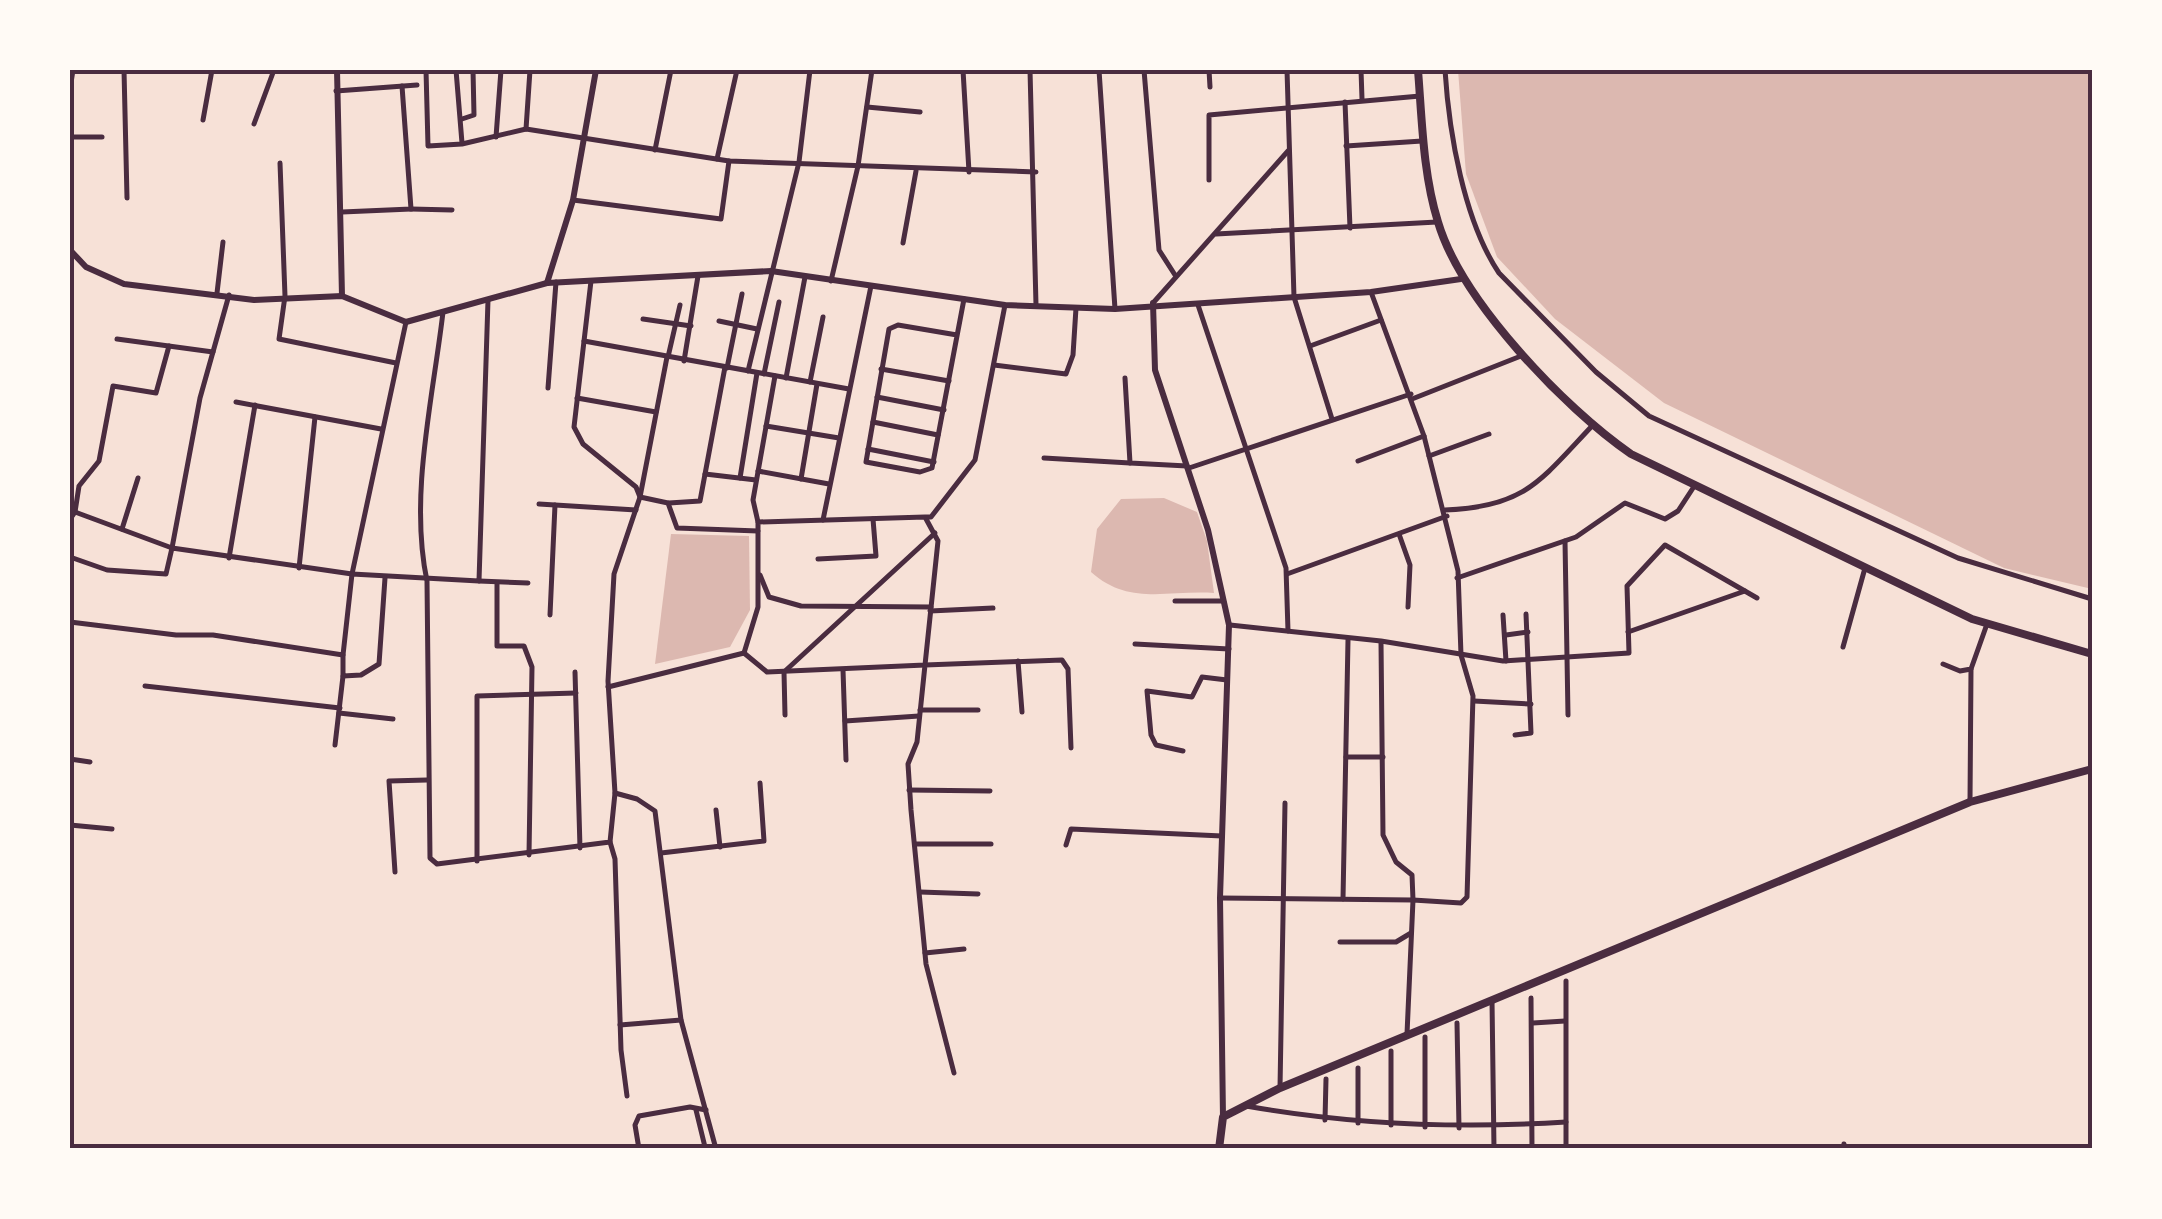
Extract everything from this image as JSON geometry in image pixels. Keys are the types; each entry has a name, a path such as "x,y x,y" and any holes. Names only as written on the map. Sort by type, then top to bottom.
{"main road":[{"path":"1418,70 1438,222 1461,279 1592,426 1631,454 1986,624 2092,654"},
{"path":"1219,1149 1224,1117 1280,1088 1970,802 2092,769"}],"street":[{"path":"70,88 74,70"},
{"path":"124,70 127,198"},
{"path":"202,120 212,70"},
{"path":"254,124 274,70"},
{"path":"337,70 342,296"},
{"path":"426,70 428,146 462,144 526,128 717,160 916,171 1036,172"},
{"path":"456,70 457,116 462,120"},
{"path":"462,120 474,115 474,70"},
{"path":"496,137 501,70"},
{"path":"526,128 530,70"},
{"path":"548,388 552,283 573,200 596,70"},
{"path":"655,150 672,70"},
{"path":"717,160 737,70"},
{"path":"748,372 799,162 810,70"},
{"path":"831,281 858,166 872,70"},
{"path":"963,70 968,172"},
{"path":"1030,70 1036,172 1036,305"},
{"path":"1100,70 1115,309"},
{"path":"1144,70 1159,250 1175,276"},
{"path":"1209,70 1210,87"},
{"path":"1287,70 1294,296 1332,419"},
{"path":"1361,70 1362,99"},
{"path":"1445,70 1472,223 1485,252 1500,273 1626,399 1688,436 1874,523 1958,558 2092,599"},
{"path":"336,91 417,85"},
{"path":"402,86 411,209"},
{"path":"1208,180 1209,114 1420,96"},
{"path":"1345,102 1350,228"},
{"path":"867,107 920,112"},
{"path":"462,120 462,144"},
{"path":"70,136 102,136"},
{"path":"1346,146 1425,141"},
{"path":"1224,1117 1220,898 1229,625 1208,530 1155,370 1154,303 1290,149"},
{"path":"573,200 721,218 729,161"},
{"path":"280,163 284,296 278,334 283,342 396,364"},
{"path":"903,243 916,171"},
{"path":"342,212 452,210"},
{"path":"1216,234 1438,222"},
{"path":"216,293 223,242"},
{"path":"70,250 86,267 124,284 254,300 342,296 406,322 552,283 772,271 1005,305 1115,309 1154,303 1198,305 1371,292 1461,279"},
{"path":"684,360 698,276"},
{"path":"786,378 805,278"},
{"path":"591,281 574,426 584,444 636,487 640,497"},
{"path":"823,520 871,286"},
{"path":"1220,898 1461,903 1467,896 1472,701 1460,655 1464,632 1458,578 1446,513 1424,436 1371,292"},
{"path":"640,497 668,503 700,501 742,294"},
{"path":"70,557 107,570 166,574 230,295"},
{"path":"958,335 892,326 866,462 926,472 934,462 940,435 949,381 958,335 964,299"},
{"path":"480,581 488,300"},
{"path":"740,478 779,302"},
{"path":"628,1096 620,1025 615,859 610,842 615,793 608,687 614,574 640,497 680,304"},
{"path":"758,522 932,517 975,460 1005,305"},
{"path":"1198,305 1288,574 1288,631"},
{"path":"994,364 1066,374 1073,355 1076,308"},
{"path":"444,312 424,475 421,556 426,581 430,858 437,864 529,856 610,842"},
{"path":"801,479 823,317"},
{"path":"643,319 691,326"},
{"path":"1310,346 1382,320"},
{"path":"719,321 757,328"},
{"path":"336,745 352,574 406,322"},
{"path":"117,339 214,352"},
{"path":"584,341 849,389"},
{"path":"169,346 156,393 113,386 99,461 79,486 72,516 172,548 298,569 426,581 528,583"},
{"path":"1044,458 1189,467 1411,396 1526,354"},
{"path":"881,369 949,381"},
{"path":"744,653 758,607 758,522 753,500 775,376"},
{"path":"1124,378 1130,463"},
{"path":"877,397 944,410"},
{"path":"577,398 656,412"},
{"path":"236,402 381,429"},
{"path":"229,558 255,406"},
{"path":"298,569 315,417"},
{"path":"872,422 940,435"},
{"path":"766,426 839,438"},
{"path":"1288,574 1446,513 1489,508 1522,495 1592,426"},
{"path":"1429,456 1489,434"},
{"path":"1358,461 1424,436"},
{"path":"868,449 934,462"},
{"path":"758,472 830,484"},
{"path":"705,474 756,480"},
{"path":"122,529 138,478"},
{"path":"1458,578 1565,541 1625,503 1659,520 1673,516 1696,484"},
{"path":"668,503 677,528 758,531"},
{"path":"538,504 636,510"},
{"path":"550,615 555,505"},
{"path":"926,517 938,541 920,713 908,764 925,952 954,1074"},
{"path":"818,558 876,556 873,519"},
{"path":"785,715 784,672 849,609 917,554 934,534"},
{"path":"1399,534 1410,566 1408,607"},
{"path":"1565,541 1568,715"},
{"path":"1229,625 1382,641 1506,661 1629,654 1627,586 1665,545 1757,598"},
{"path":"1842,648 1866,566"},
{"path":"758,569 769,597 802,606 993,608"},
{"path":"343,676 371,672 378,664 385,578"},
{"path":"496,582 496,646 524,646 530,652 529,856"},
{"path":"1628,632 1746,592"},
{"path":"1175,601 1222,601"},
{"path":"1515,735 1531,733 1526,614"},
{"path":"1504,615 1506,661"},
{"path":"70,622 176,636 212,635 344,656"},
{"path":"1970,802 1971,669 1986,624"},
{"path":"1505,635 1528,632"},
{"path":"1344,900 1348,640"},
{"path":"1382,641 1383,835 1396,862 1412,875 1407,1036"},
{"path":"1135,644 1228,650"},
{"path":"608,687 744,653"},
{"path":"744,653 767,672 1018,661 1066,663 1071,748"},
{"path":"1018,661 1022,712"},
{"path":"1943,664 1960,671 1971,669"},
{"path":"843,670 846,760"},
{"path":"576,672 580,848"},
{"path":"1183,751 1156,745 1150,736 1146,691 1192,698 1202,678 1228,680"},
{"path":"145,686 393,719"},
{"path":"477,860 477,696 576,693"},
{"path":"1472,701 1530,704"},
{"path":"845,722 978,710"},
{"path":"1346,757 1382,757"},
{"path":"70,759 90,762"},
{"path":"394,872 389,780 426,780"},
{"path":"662,853 764,841 760,783"},
{"path":"910,790 990,790"},
{"path":"615,793 636,799 654,811 681,1020 715,1147 704,1148 696,1110"},
{"path":"1280,1088 1285,802"},
{"path":"716,810 720,847"},
{"path":"70,825 112,829"},
{"path":"1066,845 1071,829 1222,836"},
{"path":"915,844 991,844"},
{"path":"920,892 978,894"},
{"path":"1340,942 1396,942 1411,933"},
{"path":"925,952 964,949"},
{"path":"1566,980 1566,1149"},
{"path":"1492,997 1494,1149"},
{"path":"1531,998 1532,1149"},
{"path":"620,1025 681,1020"},
{"path":"1532,1022 1565,1021"},
{"path":"1457,1023 1459,1128"},
{"path":"1424,1037 1425,1127"},
{"path":"1390,1125 1391,1052"},
{"path":"1358,1068 1358,1123"},
{"path":"1325,1120 1326,1078"},
{"path":"1245,1106 1325,1120 1425,1127 1566,1122"},
{"path":"639,1149 635,1125 639,1116 706,1110"}],"shaded area":[{"path":"1458,70 2092,70 2092,589 2004,568 1664,403 1555,319 1497,257 1466,174"},
{"path":"1164,498 1197,512 1207,541 1214,593 1134,593 1105,583 1091,572 1097,529 1121,499"},
{"path":"671,534 749,536 750,610 730,647 655,664"}]}
